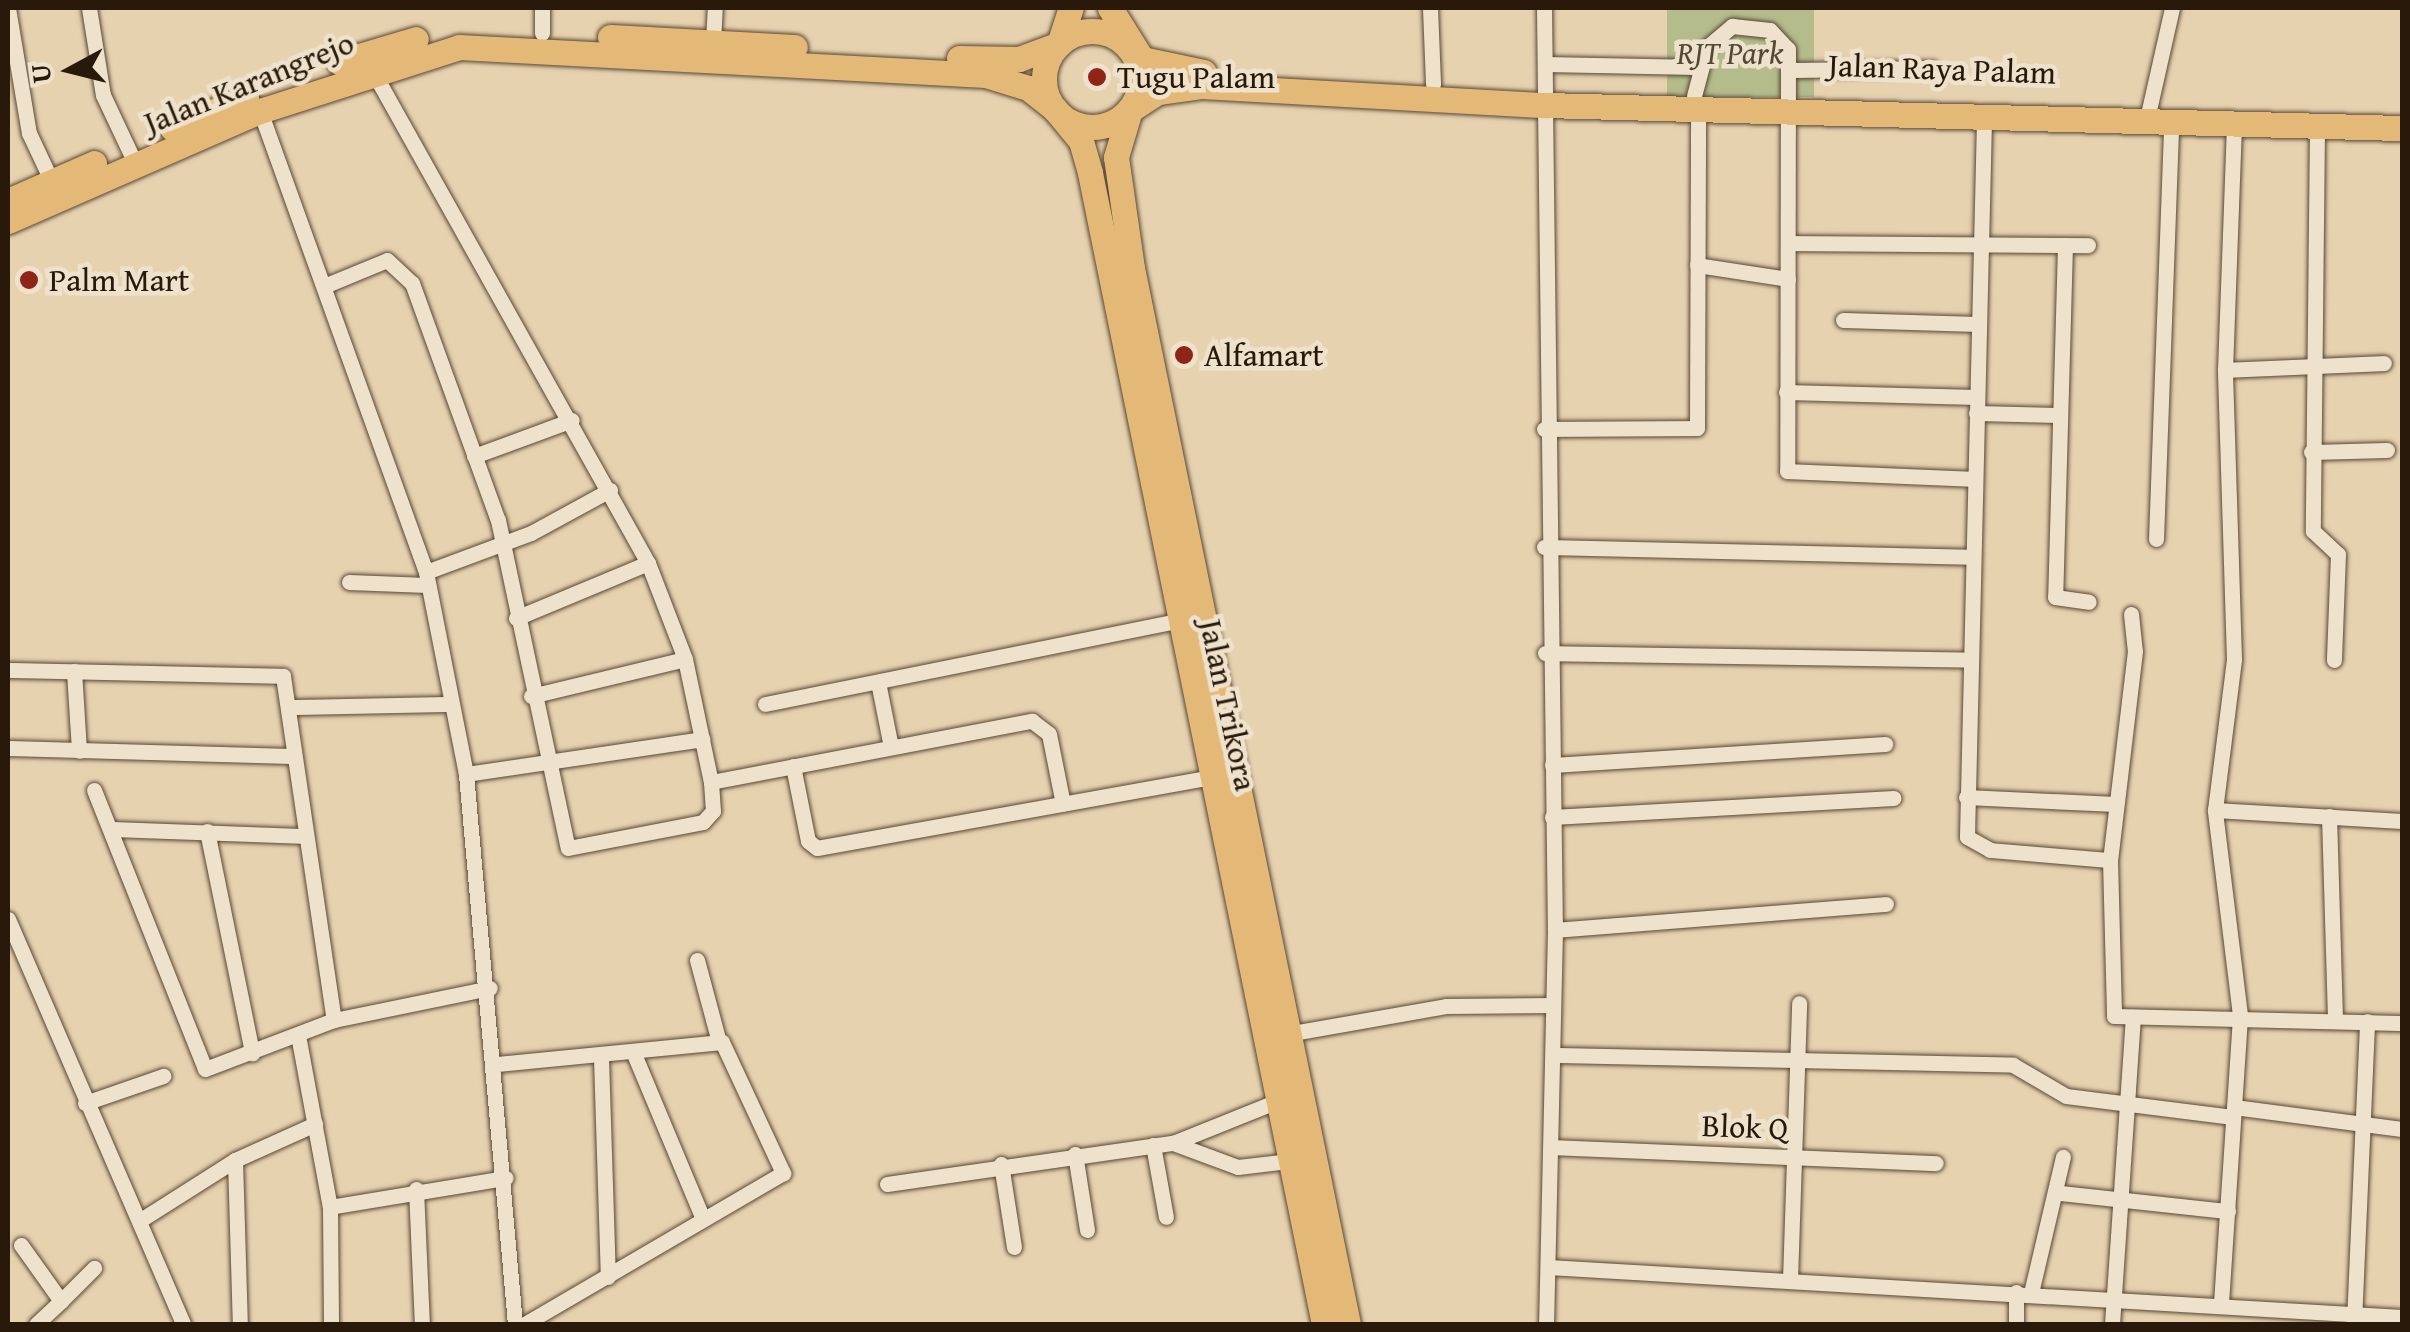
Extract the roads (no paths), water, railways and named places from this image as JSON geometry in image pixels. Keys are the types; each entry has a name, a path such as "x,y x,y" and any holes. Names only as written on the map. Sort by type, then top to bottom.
{"main road":[{"path":"1071,8 1044,82 1054,108 1092,128 1130,110 1140,70 1110,8"},
{"name":"Jalan Karangrejo","path":"8,220 131,156 369,51 444,33 542,20 713,42 1019,60 1059,44"},
{"path":"1059,44 1101,32 1127,46"},
{"name":"Jalan Raya Palam","path":"1127,46 1173,71 1433,84 1545,98"},
{"name":"Jalan Karangrejo","path":"8,201 371,68 458,48 549,48 986,75 1028,88 1054,108"},
{"name":"Jalan Raya Palam","path":"1130,110 1158,92 1201,86 2160,117 2234,126 2402,128"},
{"name":"Jalan Raya Palam","path":"1792,104 1984,120 2402,116"},
{"name":"Jalan Trikora","path":"1054,108 1081,141 1090,173 1275,1102 1288,1161 1307,1190"},
{"name":"Jalan Trikora","path":"1130,110 1116,156 1132,268 1287,1034 1307,1190 1318,1243 1324,1324"},
{"name":"Jalan Trikora","path":"1318,1243 1348,1324"}],"street":[{"path":"8,8 13,70 29,133 52,182"},
{"path":"89,8 104,94 131,156"},
{"path":"713,42 715,8"},
{"path":"1430,8 1433,84"},
{"path":"1544,8 1545,654 1552,765 1554,930 1546,1324"},
{"path":"1544,429 1696,428 1697,67 1732,26 1732,8"},
{"path":"1757,8 1757,26"},
{"path":"2156,539 2160,117 2172,8"},
{"path":"1732,26 1757,26 1782,39 1793,70 1786,392 1790,474 1974,479"},
{"path":"1544,64 1697,67"},
{"path":"324,286 388,260 404,268 503,544 558,835 578,850 704,822 714,811 711,782 685,659 648,563 572,420 371,68"},
{"path":"1793,70 1932,68"},
{"path":"260,111 427,579 466,774 498,1064 515,1324"},
{"path":"1984,120 1966,796 1974,846 2110,860"},
{"path":"2221,1303 2240,1016 2215,810 2234,642 2226,370 2234,126"},
{"path":"2317,127 2312,368 2314,535 2338,554 2334,660"},
{"path":"1789,243 2088,245"},
{"path":"2065,245 2056,597 2089,602"},
{"path":"1697,265 1788,279"},
{"path":"1843,320 1979,324"},
{"path":"2226,370 2384,363"},
{"path":"1786,392 1976,405 2058,415"},
{"path":"474,456 572,420"},
{"path":"2312,452 2387,450"},
{"path":"349,582 427,579 610,490"},
{"path":"1544,547 1972,557"},
{"path":"516,618 648,563"},
{"path":"2130,614 2137,631 2110,860 2114,1016 2335,1016 2402,1022"},
{"path":"765,704 1177,621"},
{"path":"1545,654 1969,660"},
{"path":"531,696 685,659"},
{"path":"8,670 271,673 287,680 300,836 334,1020"},
{"path":"74,671 79,752"},
{"path":"878,682 890,747"},
{"path":"290,707 451,704"},
{"path":"711,782 1037,722 1048,734 1063,804"},
{"path":"466,774 546,769 702,739"},
{"path":"1552,765 1885,744"},
{"path":"8,748 292,756"},
{"path":"792,766 808,842 818,848 1210,777"},
{"path":"94,790 113,829 201,1064 214,1070 334,1020 490,988"},
{"path":"1966,796 2116,804"},
{"path":"1552,816 1892,798"},
{"path":"2215,810 2402,821"},
{"path":"2329,816 2335,1016"},
{"path":"113,829 300,836"},
{"path":"208,831 252,1053"},
{"path":"1554,930 1886,904"},
{"path":"8,919 183,1324"},
{"path":"525,1324 783,1173 719,1042 696,960"},
{"path":"1790,1280 1799,1003"},
{"path":"1287,1034 1446,1006 1553,1005"},
{"path":"2112,1324 2133,1017"},
{"path":"2354,1320 2367,1021"},
{"path":"298,1035 330,1208 331,1324"},
{"path":"498,1064 602,1058 719,1042"},
{"path":"634,1054 703,1219"},
{"path":"1554,1055 1798,1056 2022,1066 2066,1096 2402,1129"},
{"path":"602,1058 608,1277"},
{"path":"85,1104 163,1076"},
{"path":"888,1184 1001,1164 1173,1143 1275,1102"},
{"path":"139,1221 235,1160 315,1124"},
{"path":"1173,1143 1238,1168 1288,1161"},
{"path":"1152,1145 1166,1217"},
{"name":"Blok Q","path":"1552,1146 1936,1163"},
{"path":"1075,1154 1087,1230"},
{"path":"2016,1324 2023,1293 2061,1193 2063,1156"},
{"path":"235,1160 240,1324"},
{"path":"1001,1164 1014,1247"},
{"path":"330,1208 416,1189 506,1178"},
{"path":"416,1189 422,1324"},
{"path":"2061,1193 2228,1210"},
{"path":"21,1246 61,1301"},
{"path":"1548,1267 2221,1303 2354,1320 2402,1317"},
{"path":"36,1324 94,1268"}],"place":[{"name":"Tugu Palam","path":"1097,77"},
{"name":"Palm Mart","path":"29,280"},
{"name":"Alfamart","path":"1184,355"}],"park label":[{"name":"RJT Park","path":"1730,53"}]}
